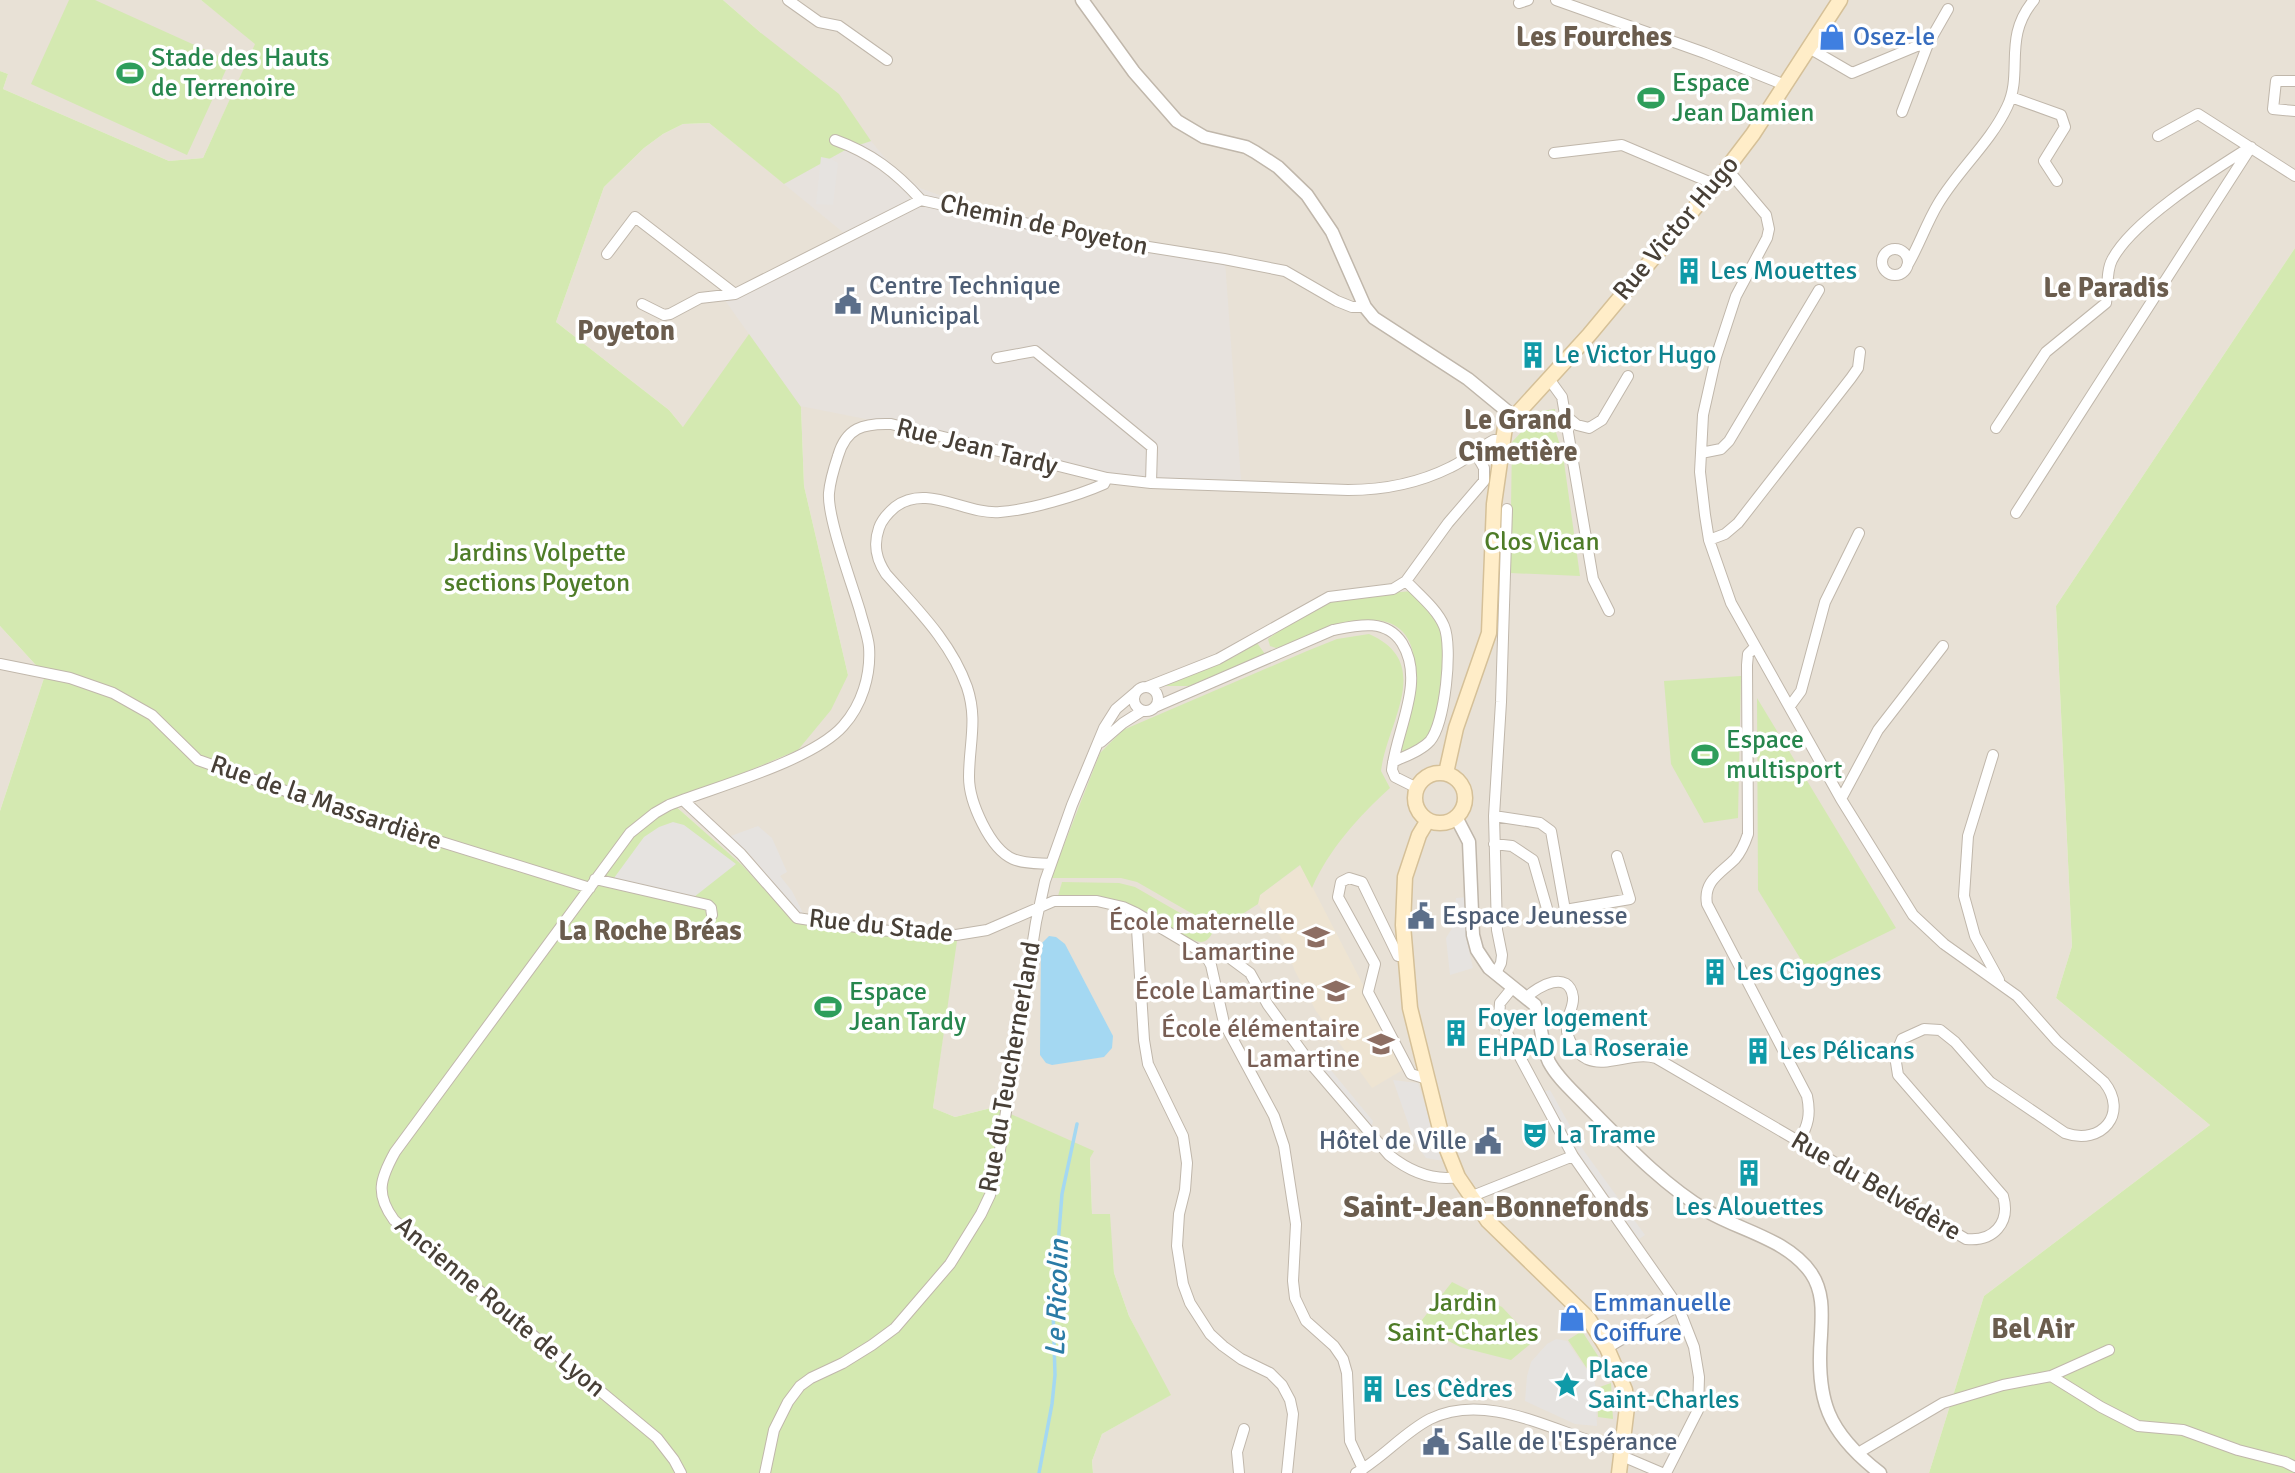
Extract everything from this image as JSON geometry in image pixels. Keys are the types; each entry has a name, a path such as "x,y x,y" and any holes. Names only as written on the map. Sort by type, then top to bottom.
{"main road":[{"name":"Rue Victor Hugo","path":"1501,440 1505,427 1513,416 1589,335 1727,169 1753,134 1840,0"},
{"path":"1446,774 1456,728 1489,633 1494,504 1501,440"},
{"path":"1433,774 1446,774 1460,782 1465,796 1461,811 1456,817 1443,823 1428,820 1418,809 1417,788 1433,774"},
{"path":"1428,820 1419,835 1405,877 1403,902 1410,1008 1427,1079 1458,1177 1470,1197 1488,1221 1588,1318 1607,1348 1625,1390 1627,1407 1619,1473"}],"street":[{"path":"788,0 819,22 839,26 887,60"},
{"path":"1082,0 1134,72 1177,121 1204,137 1255,152 1278,166 1307,195 1332,232 1365,307 1374,318 1452,368 1513,416"},
{"path":"1556,0 1705,53 1785,85"},
{"path":"1907,266 1938,204 1996,125 2011,97 2014,43 2020,23 2034,0"},
{"path":"1902,112 1928,44 1948,9"},
{"path":"1809,48 1852,73 1928,44"},
{"path":"2295,81 2276,81 2273,110 2295,111"},
{"path":"2011,97 2061,115 2065,127 2044,161 2057,181"},
{"path":"2158,136 2199,114 2295,176"},
{"path":"835,140 869,154 888,166 921,200"},
{"path":"1554,153 1622,145 1714,184"},
{"path":"1996,428 2046,352 2106,303 2110,263 2136,229 2250,147"},
{"path":"2016,513 2250,147"},
{"path":"1727,169 1766,215 1769,229 1767,238 1736,296 1703,415 1702,490 1709,540 1731,603 1841,799 1913,915 1944,944 2001,984"},
{"name":"Chemin de Poyeton","path":"642,304 663,315 700,298 735,294 921,200 1092,238 1224,258 1285,271 1337,301 1352,307 1365,307"},
{"path":"607,254 635,217 735,294"},
{"path":"1701,453 1721,449 1729,441 1819,290"},
{"path":"997,358 1035,351 1152,447 1151,483"},
{"path":"1709,540 1725,534 1738,523 1851,378 1858,368 1860,352"},
{"path":"1565,414 1577,425 1589,428 1602,420 1628,376"},
{"path":"1549,379 1562,397 1593,579 1609,611"},
{"name":"Rue Jean Tardy","path":"593,883 630,833 642,822 683,800 771,767 826,741 843,727 863,693 869,668 869,645 828,495 839,452 847,437 860,426 891,424 1107,478 1151,483 1374,490 1424,478 1453,466 1494,440 1501,440"},
{"path":"1417,788 1395,777 1392,770 1411,678 1405,649 1398,638 1385,627 1362,625 1333,630 1149,711 1142,710 1134,703 1136,692 1151,689 1241,648 1329,597 1393,589 1406,581 1448,523 1484,481 1484,468 1475,452"},
{"path":"1051,864 1012,859 998,847 983,824 970,786 974,729 967,685 955,657 942,638 879,564 876,538 880,523 889,512 912,499 925,498 980,511 1003,512 1090,490 1104,484 1107,478"},
{"path":"1496,973 1502,963 1502,955 1497,930 1493,817 1501,702 1507,509"},
{"path":"1790,706 1801,691 1825,602 1859,533"},
{"path":"1393,762 1420,749 1433,738 1447,681 1445,628 1406,581"},
{"path":"1841,799 1878,730 1943,646"},
{"path":"1755,647 1748,654 1747,665 1748,834 1735,858 1710,884 1706,898 1807,1096 1810,1111 1808,1124 1799,1142"},
{"name":"Rue de la Massardière","path":"0,664 70,678 113,693 152,715 198,760 348,813 593,883 704,904 711,908 712,915"},
{"path":"1151,689 1183,694"},
{"path":"1151,689 1158,701 1155,707"},
{"name":"Rue du Teuchernerland","path":"765,1473 774,1430 788,1402 800,1386 843,1363 895,1328 950,1264 981,1214 990,1195 999,1156 1039,907 1051,864 1095,747 1116,709 1136,692"},
{"name":"Rue du Teuchernerland","path":"1095,747 1142,710"},
{"path":"1993,755 1968,836 1964,896 1975,936 2001,984"},
{"name":"Rue du Stade","path":"683,800 741,854 797,918 877,930 956,935 987,930 1054,901 1089,900 1136,913 1205,954 1215,951 1223,953 1250,973 1268,1006 1311,1064 1389,1155 1425,1174 1458,1177"},
{"path":"1456,817 1469,842 1475,943 1484,961 1527,998 1538,1012 1544,1049 1550,1064 1596,1115 1653,1171 1727,1222 1777,1244 1809,1270 1818,1285 1822,1300 1819,1371 1824,1402 1834,1426 1880,1473"},
{"path":"1493,817 1541,823 1551,831 1564,910 1630,900 1617,856"},
{"path":"1494,844 1512,846 1533,860 1550,919"},
{"path":"1405,955 1398,956 1363,882 1349,878 1341,882 1338,897 1375,964 1368,992 1411,1074 1427,1079"},
{"name":"Ancienne Route de Lyon","path":"593,883 395,1152 381,1182 382,1196 385,1208 404,1230 657,1438 681,1473"},
{"path":"1136,913 1144,1040 1149,1064 1183,1136 1187,1163 1177,1246 1183,1284 1199,1319 1223,1346 1241,1359 1270,1373 1282,1385 1290,1400 1293,1414 1287,1473"},
{"path":"1205,954 1224,1023 1260,1087 1284,1146 1296,1224 1295,1298 1306,1321 1334,1346 1343,1359 1347,1373 1350,1441 1359,1472 1380,1458 1413,1429 1430,1419 1457,1410 1515,1415 1622,1453 1664,1473 1698,1410 1699,1377 1694,1347 1678,1306 1573,1156 1499,1018 1500,1003 1513,986"},
{"name":"Rue du Belvédère","path":"1527,998 1545,984 1557,981 1565,984 1571,989 1573,996 1567,1032 1580,1054 1597,1061 1643,1054 1656,1058 1956,1234 1975,1240 1991,1236 1998,1230 2006,1211 2003,1196 1904,1084 1895,1065 1897,1047 1902,1039 1916,1031 1932,1028 1940,1030 1955,1042 1981,1074 1999,1089 2065,1133 2077,1137 2096,1134 2103,1130 2113,1114 2110,1089 2047,1030 2017,996 2001,984"},
{"path":"1470,1197 1573,1156"},
{"path":"1607,1348 1678,1306"},
{"path":"1858,1453 1943,1403 2003,1385 2051,1376 2109,1350"},
{"path":"2051,1376 2138,1426 2183,1430 2295,1467"},
{"path":"1238,1473 1237,1452 1244,1429"}],"shaded area":[{"path":"0,0 201,0 256,43 203,158 169,161 3,89 8,74 0,71"},
{"path":"723,0 2295,0 2295,248 2056,606 2072,946 2056,998 2210,1125 1984,1296 1929,1473 1093,1473 1092,1461 1102,1434 1170,1395 1129,1316 1114,1273 1113,1261 1092,1214 1090,1158 995,1107 955,1117 933,1108 956,941 794,921 737,861 671,802 848,675 804,486 801,407 683,427 669,410 556,322 604,187 644,148 663,134 683,124 709,123 785,184 761,33"},
{"path":"871,141 885,158 920,188 950,199 1225,261 1241,480 1134,482 891,424 800,406 724,299 845,234 784,184 847,149"},
{"path":"821,157 838,163 833,205 816,204"},
{"path":"0,626 45,675 0,811"},
{"path":"673,822 684,825 736,864 694,897 614,878 644,837"},
{"path":"758,826 772,838 787,872 780,876 792,891 803,913 796,911 752,857 728,837"},
{"name":"École Lamartine","path":"1301,865 1406,1068 1372,1088 1316,1011 1283,941 1258,904 1260,895"},
{"path":"1468,897 1466,938 1473,968 1450,975 1446,938 1454,925 1456,898"},
{"path":"1314,1060 1325,1063 1373,1121 1371,1130"},
{"path":"1393,1080 1418,1083 1443,1161 1426,1158 1415,1143"},
{"path":"1550,1090 1584,1151 1645,1235 1639,1239 1582,1158 1542,1092"},
{"path":"1556,1339 1567,1341 1595,1382 1597,1426 1575,1424 1525,1401 1531,1362 1547,1344"}],"green space":[{"name":"Stade des Hauts de Terrenoire","path":"69,0 95,0 230,61 187,155 31,84"},
{"name":"Jardins Volpette sections Poyeton","path":"201,0 723,0 839,94 871,141 847,149 784,184 709,123 683,124 663,134 644,148 604,187 556,322 669,410 683,427 749,334 801,407 804,486 848,675 831,710 798,750 672,803 742,865 794,921 957,941 933,1108 955,1117 995,1107 1094,1151 1090,1158 1092,1214 1110,1214 1114,1273 1129,1316 1171,1395 1102,1434 1092,1461 1093,1473 0,1473 0,811 45,675 0,626 0,71 8,74 3,89 169,161 203,158 255,44"},
{"path":"2295,248 2295,1473 1929,1473 1984,1296 2210,1125 2056,998 2072,946 2056,606"},
{"name":"Clos Vican","path":"1555,409 1554,426 1563,455 1580,576 1510,573 1512,442 1541,411"},
{"path":"1412,591 1438,621 1444,638 1442,698 1429,736 1405,752 1401,747 1411,707 1414,663 1410,644 1401,630 1384,621 1358,621 1337,625 1276,648 1270,646 1268,639 1300,616 1327,602 1354,596"},
{"path":"1369,634 1389,646 1400,661 1403,677 1402,695 1381,771 1390,788 1346,834 1327,860 1312,888 1300,865 1260,895 1258,904 1219,929 1137,882 1121,878 1051,878 1100,753 1123,730 1337,639"},
{"path":"1257,643 1265,654 1189,686 1160,686 1234,657"},
{"name":"Espace multisport","path":"1741,676 1738,818 1704,823 1671,764 1664,681"},
{"name":"Espace multisport","path":"1757,698 1896,928 1808,971 1758,890"},
{"path":"1062,882 1119,883 1135,887 1213,932 1206,940 1199,942 1120,901 1089,896 1058,896"},
{"name":"Jardin Saint-Charles","path":"1452,1282 1502,1307 1534,1341 1511,1360 1460,1347 1418,1325"},
{"path":"1582,1331 1605,1367 1592,1376 1568,1340"},
{"path":"1611,1383 1613,1419 1598,1417 1597,1388"}],"water":[{"path":"1049,936 1056,937 1065,944 1113,1036 1112,1048 1104,1057 1052,1065 1046,1063 1040,1055 1041,944"}],"waterway":[{"name":"Le Ricolin","path":"1039,1473 1055,1375 1053,1308 1062,1194 1077,1124"}],"place":[{"name":"Osez-le","path":"1832,37"},
{"name":"Stade des Hauts de Terrenoire","path":"130,73"},
{"name":"Espace Jean Damien","path":"1651,98"},
{"name":"Les Mouettes","path":"1689,271"},
{"name":"Centre Technique Municipal","path":"848,301"},
{"name":"Le Victor Hugo","path":"1533,355"},
{"name":"Espace multisport","path":"1705,755"},
{"name":"Espace Jeunesse","path":"1421,916"},
{"name":"École maternelle Lamartine","path":"1316,937"},
{"name":"Les Cigognes","path":"1715,972"},
{"name":"École Lamartine","path":"1336,991"},
{"name":"Espace Jean Tardy","path":"828,1007"},
{"name":"Foyer logement EHPAD La Roseraie","path":"1456,1033"},
{"name":"École élémentaire Lamartine","path":"1381,1044"},
{"name":"Les Pélicans","path":"1758,1051"},
{"name":"La Trame","path":"1535,1135"},
{"name":"Hôtel de Ville","path":"1488,1141"},
{"name":"Les Alouettes","path":"1749,1173"},
{"name":"Emmanuelle Coiffure","path":"1572,1318"},
{"name":"Place Saint-Charles","path":"1567,1385"},
{"name":"Les Cèdres","path":"1373,1389"},
{"name":"Salle de l'Espérance","path":"1436,1442"}],"district":[{"name":"Les Fourches","path":"1594,37"},
{"name":"Le Paradis","path":"2106,288"},
{"name":"Poyeton","path":"626,331"},
{"name":"Le Grand Cimetière","path":"1518,436"},
{"name":"La Roche Bréas","path":"650,931"},
{"name":"Saint-Jean-Bonnefonds","path":"1496,1207"},
{"name":"Bel Air","path":"2033,1329"}]}
